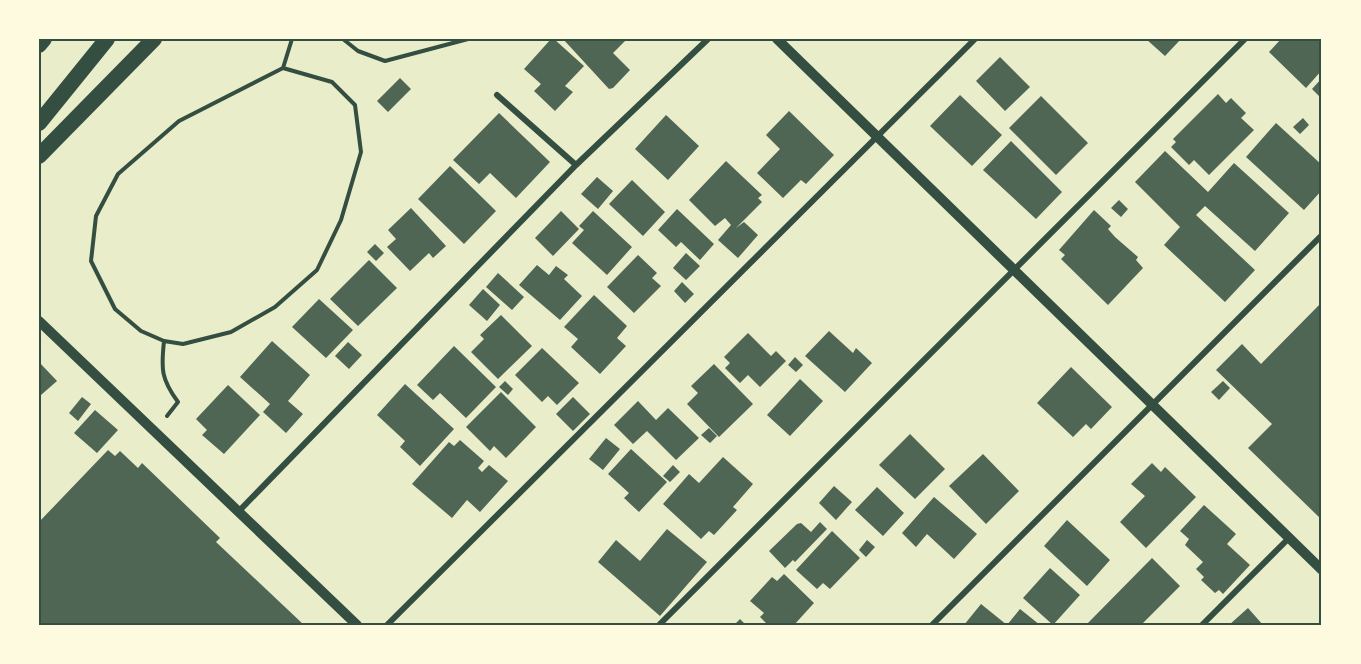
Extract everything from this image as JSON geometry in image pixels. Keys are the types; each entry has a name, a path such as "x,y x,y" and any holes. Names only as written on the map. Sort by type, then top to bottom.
{"highway":[{"path":"39,45 44,39"},
{"path":"39,123 106,39"},
{"path":"39,156 154,39"}],"street":[{"path":"239,511 576,165 708,39"},
{"path":"777,39 1322,570"},
{"path":"387,625 975,39"},
{"path":"659,625 1245,39"},
{"path":"497,94 576,165"},
{"path":"932,625 1322,235"},
{"path":"39,321 357,625"},
{"path":"1202,625 1289,538"}],"path":[{"path":"283,68 292,39"},
{"path":"343,39 358,51 385,61 468,39"},
{"path":"283,68 332,82 355,105 361,152 341,220 317,270 275,307 231,332 183,344 164,342 141,331 114,309 91,261 96,216 118,174 179,122 283,68"},
{"path":"155,431 178,402 167,387 161,368 164,342"}],"building":[{"path":"551,39 554,39 584,66 565,86 573,92 555,111 534,91 541,84 524,69"},
{"path":"563,39 627,39 613,53 630,70 613,88 609,89"},
{"path":"1146,39 1181,39 1165,56"},
{"path":"1281,39 1322,39 1322,70 1306,88 1269,52"},
{"path":"1000,57 1030,87 1005,111 976,81"},
{"path":"400,78 411,89 388,112 377,101"},
{"path":"1322,78 1322,99 1312,89"},
{"path":"1218,94 1226,103 1231,98 1246,113 1241,118 1254,130 1209,175 1194,160 1189,165 1171,147 1176,142 1173,139"},
{"path":"960,95 1002,135 972,166 930,126"},
{"path":"1041,96 1088,143 1056,175 1009,128"},
{"path":"789,111 834,155 806,184 801,180 783,198 757,173 780,149 766,135"},
{"path":"499,113 550,162 516,198 490,173 479,184 453,160"},
{"path":"666,115 699,146 668,180 635,149"},
{"path":"1303,118 1309,125 1300,134 1293,127"},
{"path":"1276,123 1322,165 1322,190 1304,210 1246,157"},
{"path":"1011,141 1062,192 1036,219 983,170"},
{"path":"1165,151 1208,192 1234,163 1289,213 1255,251 1205,206 1196,215 1255,270 1225,302 1164,245 1180,227 1135,182"},
{"path":"726,161 762,195 758,198 762,202 736,228 744,222 758,235 738,258 718,240 731,225 725,218 715,226 689,200"},
{"path":"450,166 496,211 464,244 418,199"},
{"path":"597,177 613,191 598,209 581,194"},
{"path":"632,180 665,212 643,236 609,204"},
{"path":"1119,200 1128,209 1121,217 1111,208"},
{"path":"411,208 446,246 433,258 429,253 410,271 387,247 396,239 388,230"},
{"path":"677,209 714,244 700,260 681,242 676,247 658,230"},
{"path":"1094,210 1111,226 1108,229 1115,237 1138,257 1136,260 1143,268 1108,305 1061,259 1065,255 1059,250"},
{"path":"561,211 579,229 553,256 535,238"},
{"path":"593,211 632,247 607,275 572,243 584,230 579,226"},
{"path":"375,244 384,253 376,261 367,252"},
{"path":"686,253 700,266 686,280 673,268"},
{"path":"638,255 657,273 652,278 661,286 634,313 607,287"},
{"path":"369,260 397,288 358,326 330,299"},
{"path":"537,265 549,275 556,266 568,275 564,279 582,296 560,320 519,285"},
{"path":"498,273 524,297 512,310 486,287"},
{"path":"682,282 694,294 685,303 674,291"},
{"path":"483,289 500,305 487,321 469,305"},
{"path":"594,295 627,326 617,338 626,346 600,374 571,347 578,339 564,327"},
{"path":"319,299 353,330 326,358 292,327"},
{"path":"1322,302 1322,520 1248,448 1272,424 1216,370 1242,344 1261,364"},
{"path":"501,315 532,346 498,379 471,352 484,339 480,335"},
{"path":"829,331 853,353 856,348 872,363 845,392 805,356"},
{"path":"748,333 771,356 776,351 786,361 760,387 748,375 740,383 725,368 730,363 724,357"},
{"path":"272,341 310,375 288,401 303,414 286,433 263,412 270,404 240,377"},
{"path":"348,342 362,355 349,369 335,356"},
{"path":"454,346 496,387 466,418 440,393 433,400 417,385"},
{"path":"542,348 579,383 557,405 548,396 542,402 515,375"},
{"path":"795,357 803,365 796,372 788,365"},
{"path":"39,362 57,381 41,395 39,393"},
{"path":"714,364 753,404 719,437 687,404 698,393 691,386"},
{"path":"1071,367 1112,407 1091,429 1086,424 1073,437 1037,403"},
{"path":"800,379 823,401 790,436 767,415"},
{"path":"505,381 513,389 508,395 499,387"},
{"path":"1223,381 1230,388 1219,400 1211,392"},
{"path":"405,384 454,429 420,466 400,447 405,441 377,415"},
{"path":"228,385 260,415 224,454 202,435 207,430 196,419"},
{"path":"501,392 536,427 506,458 494,446 490,451 466,427"},
{"path":"82,397 91,404 78,421 69,413"},
{"path":"573,397 590,414 573,431 556,414"},
{"path":"638,401 656,420 668,408 699,438 676,460 647,431 633,444 614,425"},
{"path":"95,410 118,430 97,453 74,433"},
{"path":"709,428 717,436 710,443 701,435"},
{"path":"910,434 945,469 915,499 879,465"},
{"path":"606,438 620,449 603,470 589,459"},
{"path":"460,440 484,461 478,468 482,472 489,465 508,481 480,512 467,500 452,518 412,484 449,442 454,446"},
{"path":"631,449 667,482 639,512 624,498 629,493 608,474"},
{"path":"108,450 115,456 120,451 138,468 142,463 220,538 216,542 304,625 39,625 39,522"},
{"path":"983,454 1019,491 986,524 949,486"},
{"path":"723,457 753,484 733,507 737,510 714,535 709,531 701,539 663,504 689,474 699,483"},
{"path":"1152,463 1161,472 1165,467 1196,497 1146,548 1120,522 1145,496 1131,484"},
{"path":"673,465 680,472 670,482 663,476"},
{"path":"834,486 852,502 836,520 819,503"},
{"path":"877,487 904,513 883,536 855,510"},
{"path":"934,497 977,534 954,559 927,534 916,547 902,533"},
{"path":"1204,505 1236,534 1227,544 1250,565 1223,594 1219,590 1215,593 1201,580 1204,577 1196,569 1203,562 1185,545 1189,539 1180,531"},
{"path":"1067,520 1110,560 1087,586 1044,546"},
{"path":"820,522 827,529 795,562 793,560 785,568 769,551 797,524 801,523 811,532"},
{"path":"667,529 707,562 660,616 598,562 616,540 640,561"},
{"path":"832,531 860,558 830,589 823,583 817,589 796,570"},
{"path":"867,540 875,547 866,557 859,550"},
{"path":"1152,558 1180,586 1141,625 1086,625"},
{"path":"1050,568 1080,595 1053,625 1023,598"},
{"path":"784,574 814,603 794,625 768,625 760,617 764,613 750,601 772,577 777,581"},
{"path":"981,604 1007,625 964,625"},
{"path":"1248,608 1263,625 1229,625"},
{"path":"1020,609 1040,625 1007,625"},
{"path":"740,619 746,625 734,625"}]}
